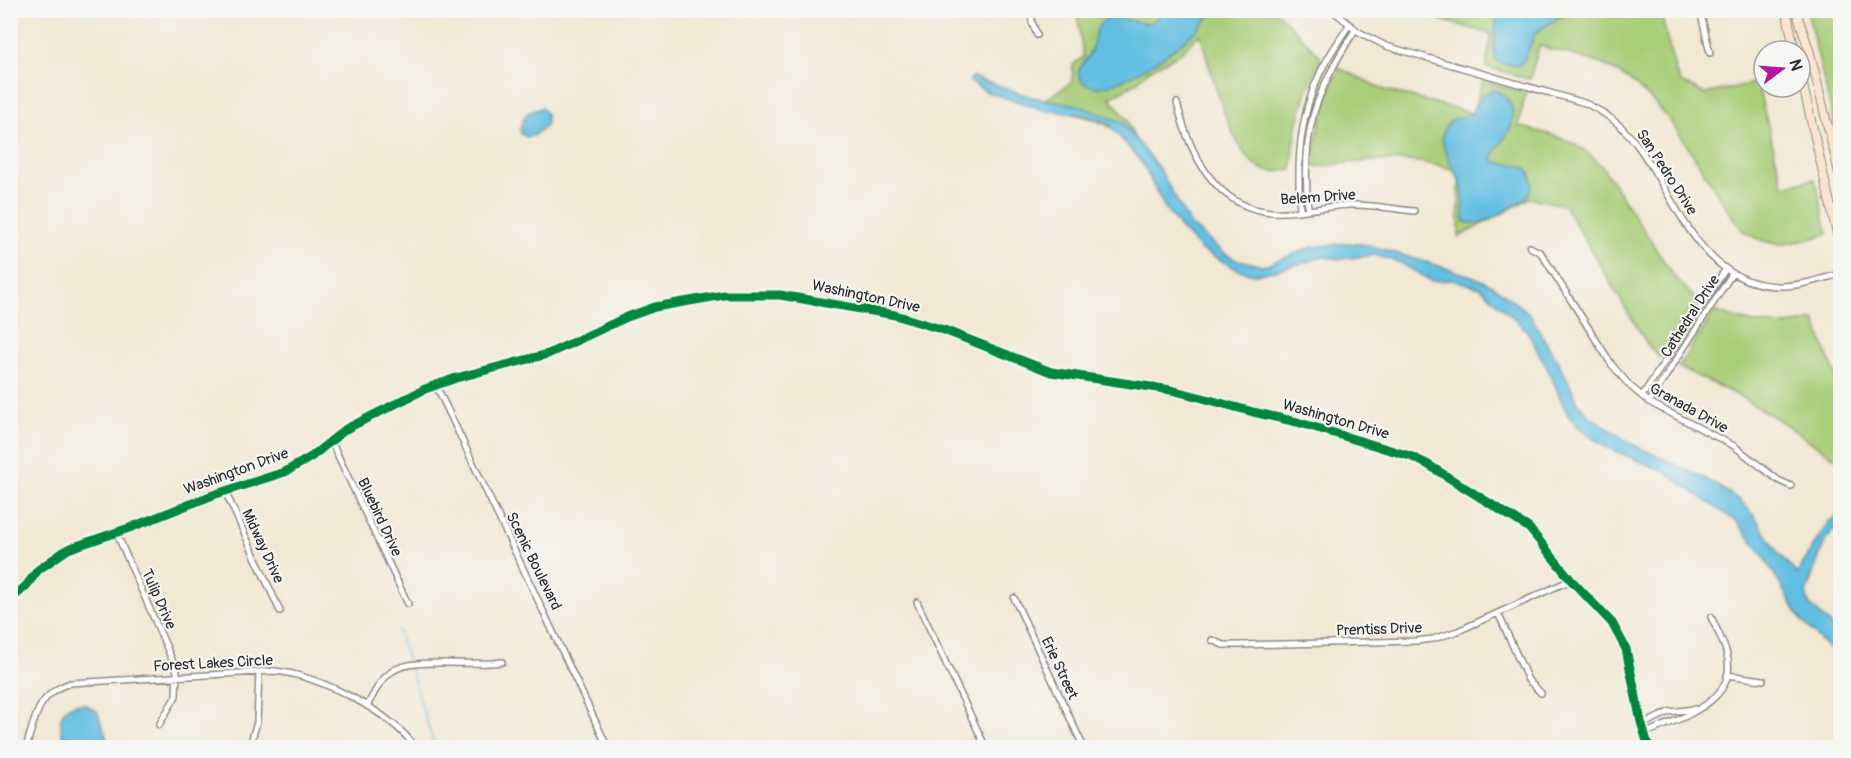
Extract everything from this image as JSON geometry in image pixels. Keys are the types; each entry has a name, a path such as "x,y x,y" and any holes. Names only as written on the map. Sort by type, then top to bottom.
{"street":[{"path":"1031,10 1032,22 1037,35"},
{"name":"San Pedro Drive","path":"1332,10 1355,30 1372,40 1400,51 1567,97 1605,113 1632,138 1710,257 1732,274 1755,283 1777,286 1792,285 1840,274"},
{"path":"1700,10 1710,52"},
{"path":"1786,10 1792,39"},
{"path":"1796,10 1810,53 1840,177"},
{"path":"1300,210 1298,165 1304,118 1320,73 1349,25"},
{"path":"1308,209 1306,155 1316,104 1333,64 1355,30"},
{"path":"1806,99 1840,247"},
{"name":"Belem Drive","path":"1177,103 1185,132 1204,170 1226,195 1244,206 1263,211 1286,212 1353,205 1414,211"},
{"name":"Granada Drive","path":"1530,247 1541,253 1612,365 1624,380 1649,402 1716,435 1778,480 1791,486"},
{"name":"Cathedral Drive","path":"1642,396 1725,270"},
{"name":"Cathedral Drive","path":"1649,402 1732,274"},
{"name":"Washington Drive","path":"10,600 38,570 58,554 79,544 225,491 285,472 311,457 358,422 436,385 548,354 627,317 668,304 702,298 751,294 780,295 889,314 923,323 1051,372 1199,397 1297,422 1410,456 1441,471 1529,528 1571,580 1612,623 1623,641 1649,747"},
{"name":"Scenic Boulevard","path":"436,385 608,747"},
{"name":"Bluebird Drive","path":"331,441 408,604"},
{"name":"Midway Drive","path":"225,491 280,611"},
{"name":"Tulip Drive","path":"116,532 173,659 177,676"},
{"name":"Prentiss Drive","path":"1212,640 1223,645 1240,645 1416,641 1440,637 1571,580"},
{"name":"Erie Street","path":"1014,598 1084,747"},
{"path":"917,602 986,747"},
{"path":"1498,613 1528,680 1541,693"},
{"path":"1644,734 1700,709 1717,696 1723,688 1727,675 1726,651 1711,617"},
{"path":"367,706 381,681 392,671 403,666 416,664 478,665 502,662"},
{"path":"250,742 257,722 259,672"},
{"name":"Forest Lakes Circle","path":"27,747 40,704 58,687 76,682 259,672 289,672 314,679 367,706 392,722 416,747"},
{"path":"1727,675 1763,680"},
{"path":"159,725 176,696 177,676"},
{"path":"1642,725 1669,712 1700,709"}],"green space":[{"path":"1077,11 1276,11 1321,57 1300,112 1292,170 1272,172 1264,170 1249,160 1239,146 1222,108 1200,34 1179,54 1149,70 1137,82 1110,98 1127,119 1141,157 1113,128 1093,119 1038,105 1072,82 1073,65 1083,57"},
{"path":"1409,11 1660,11 1676,73 1681,82 1705,94 1752,83 1752,99 1761,99 1783,186 1815,179 1828,234 1795,243 1775,244 1755,238 1743,231 1668,118 1630,81 1606,66 1539,46 1530,79 1486,67 1491,34"},
{"path":"1807,11 1840,11 1840,147"},
{"path":"1339,68 1385,90 1472,113 1483,81 1526,93 1518,126 1575,144 1594,159 1604,169 1673,275 1697,301 1660,358 1647,344 1564,205 1530,198 1459,237 1459,172 1441,166 1405,161 1368,161 1313,167 1322,116"},
{"path":"1715,311 1752,323 1788,325 1815,320 1840,385 1840,477 1838,460 1735,394 1678,367"}],"water":[{"path":"1497,10 1570,11 1536,32 1523,62 1516,66 1495,60"},
{"path":"1649,10 1640,17 1594,11"},
{"path":"1163,11 1213,11 1193,34 1142,70 1109,85 1094,87 1083,83 1078,73 1091,52 1096,31 1102,22 1109,18 1117,18 1142,23 1149,22 1157,19"},
{"path":"973,77 1031,97 1074,104 1122,122 1160,170 1190,224 1225,254 1235,259 1263,266 1313,247 1347,243 1369,245 1472,276 1492,285 1528,312 1564,372 1578,403 1590,416 1632,444 1706,479 1740,500 1755,517 1779,554 1797,574 1828,522 1837,517 1838,522 1823,546 1806,593 1809,604 1840,634 1840,656 1829,649 1801,620 1763,555 1738,523 1663,471 1606,447 1578,427 1568,415 1527,331 1481,288 1454,280 1431,281 1401,263 1375,255 1341,259 1324,257 1265,273 1253,274 1237,269 1201,250 1181,229 1164,206 1142,163 1108,123 1081,114 1047,111 987,92 969,81"},
{"path":"1492,90 1507,99 1513,116 1510,129 1492,158 1497,162 1524,167 1531,174 1532,184 1526,198 1505,212 1481,222 1465,222 1461,184 1446,154 1442,137 1449,123 1471,114 1482,96"},
{"path":"541,108 546,113 546,126 533,136 527,137 521,134 520,128 526,114"},
{"path":"76,704 84,704 97,711 110,747 65,747 61,728 62,716 64,711"}],"waterway":[{"path":"398,630 409,664"},
{"path":"410,668 435,748"}],"cycle path":[{"path":"10,600 26,586 38,570 68,549 213,495 285,472 311,457 346,429 425,389 456,378 548,354 627,317 655,307 724,295 780,295 895,315 944,330 1051,372 1171,390 1297,422 1410,456 1427,464 1529,528 1571,580 1612,623 1626,649 1641,722 1649,748"}]}
